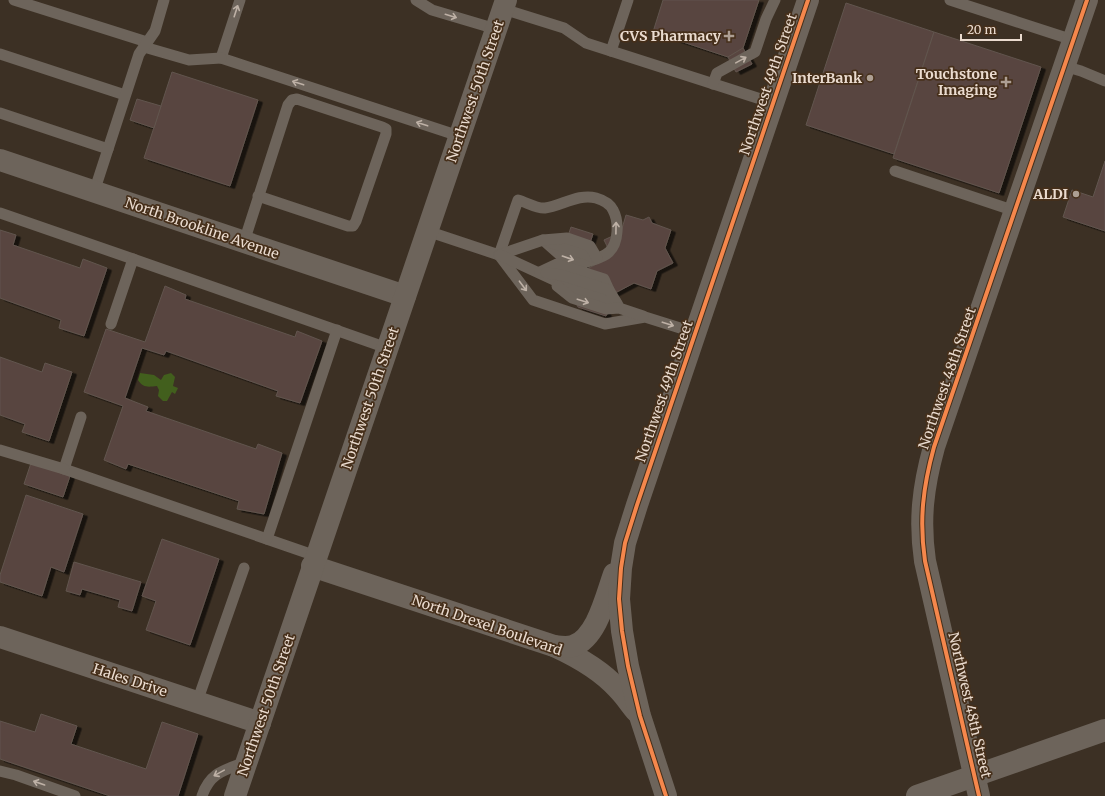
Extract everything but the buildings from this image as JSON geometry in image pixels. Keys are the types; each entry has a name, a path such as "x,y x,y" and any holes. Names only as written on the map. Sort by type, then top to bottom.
{"street":[{"name":"Northwest 49th Street","path":"554,646 574,646 590,633 597,620 625,543 808,0"},
{"name":"Northwest 48th Street","path":"977,786 925,561 921,524 922,506 928,470 934,447 1087,0"},
{"name":"Northwest 50th Street","path":"235,796 505,4"},
{"name":"North Brookline Avenue","path":"0,160 405,296"},
{"name":"Northwest 49th Street","path":"625,543 621,568 619,599 622,631 628,666 640,716 666,796"},
{"name":"North Drexel Boulevard","path":"314,561 554,646 577,657 598,670 618,688 640,716"},
{"name":"Hales Drive","path":"0,637 260,723"},
{"path":"917,796 977,786 1105,730"}],"lane":[{"path":"14,0 146,44 188,60 221,58 459,136"},
{"path":"94,192 139,54 155,31 164,0"},
{"path":"221,58 240,0"},
{"path":"416,0 432,10 496,29"},
{"path":"611,51 628,0"},
{"path":"713,84 717,73 755,52 766,19 775,0"},
{"path":"950,0 1073,40"},
{"path":"505,4 564,28 586,43 773,103"},
{"path":"0,54 125,95"},
{"path":"1064,66 1081,71 1105,82"},
{"path":"244,242 258,196 288,105 292,100 297,99 382,127 386,130 386,134 356,222 353,226 348,226 258,196"},
{"path":"0,113 108,149"},
{"path":"895,171 1015,211"},
{"path":"500,255 518,200 543,208 585,197 595,198 606,202 613,210 617,221 615,243 610,251 584,263 560,255 542,240"},
{"path":"0,212 387,348"},
{"path":"427,231 500,255 539,273 572,298 606,309 618,305"},
{"path":"500,255 542,240 567,238 590,246 597,258"},
{"path":"500,255 533,300 605,324 645,317"},
{"path":"111,324 132,259"},
{"path":"539,273 561,275 609,290 618,305 645,317 696,333"},
{"path":"267,539 337,330"},
{"path":"64,469 81,417"},
{"path":"0,450 64,469 267,539 314,561"},
{"path":"197,702 244,568"},
{"path":"202,796 211,778 216,774 247,762"},
{"path":"0,771 23,777 75,796"}],"shaded area":[{"path":"140,373 154,375 161,380 164,375 171,373 175,377 173,386 178,388 175,394 172,392 167,401 163,401 158,396 159,390 157,386 151,387 140,383 138,380"}],"cycle path":[{"path":"666,796 640,716 628,666 622,631 619,599 621,568 625,543 808,0"},
{"path":"979,796 925,561 922,532 923,504 927,476 934,447 1087,0"}],"place":[{"name":"CVS Pharmacy","path":"729,36"},
{"name":"InterBank","path":"870,78"},
{"name":"Touchstone Imaging","path":"1006,82"},
{"name":"ALDI","path":"1076,194"}]}
